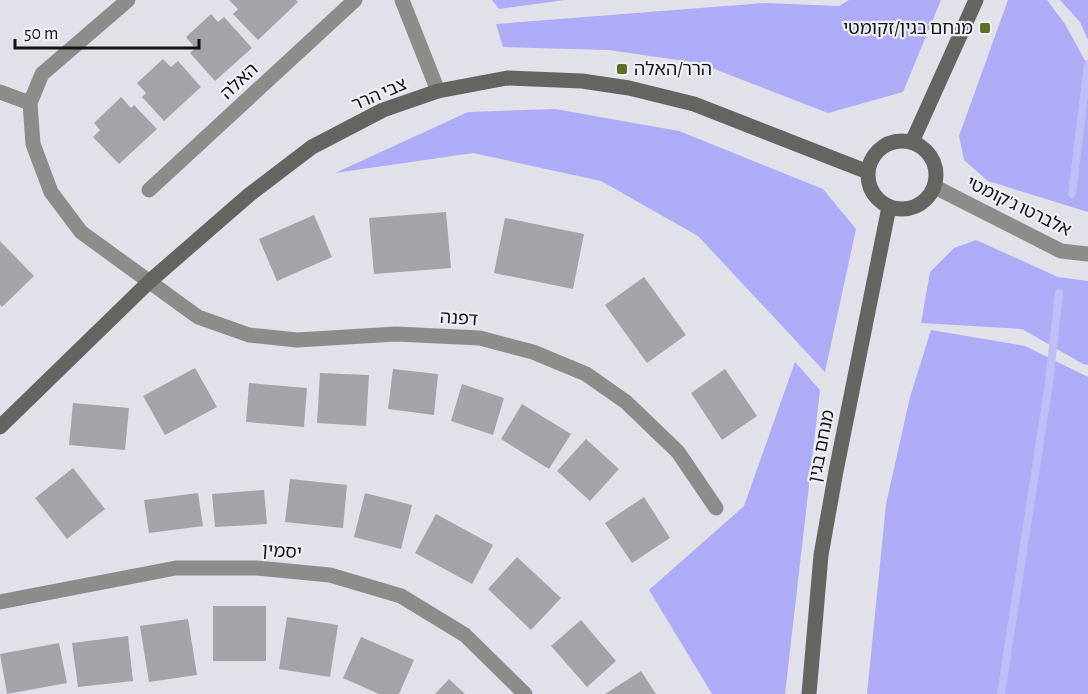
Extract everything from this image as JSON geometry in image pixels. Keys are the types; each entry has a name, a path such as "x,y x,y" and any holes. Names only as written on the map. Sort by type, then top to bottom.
{"street":[{"path":"128,0 42,74 30,103 33,144 51,192 81,232 150,281"},
{"name":"האלה","path":"149,190 355,0"},
{"path":"402,0 438,91"},
{"path":"912,142 976,0"},
{"name":"צבי הרר","path":"0,427 150,281 249,195 312,147 383,110 438,91 507,78 582,81 629,88 694,104 868,172"},
{"path":"0,92 30,103"},
{"path":"897,141 912,142 922,147 930,155 935,165 935,187 921,204 900,210 880,202 868,183 868,172 872,158 883,146 897,141"},
{"name":"אלברטו ג'קומטי","path":"935,187 1061,251 1088,254"},
{"name":"מנחם בגין","path":"809,694 821,555 889,207"},
{"name":"דפנה","path":"150,281 198,317 249,334 297,340 396,334 480,338 532,351 586,374 626,402 678,452 716,508"},
{"name":"יסמין","path":"0,602 176,568 257,568 330,575 400,596 456,629 465,635 525,694"}],"shaded area":[{"path":"492,0 565,0 499,9"},
{"path":"849,0 941,0 903,92 828,113 699,63 608,50 503,47 496,24 765,3 839,6"},
{"path":"1008,0 1047,0 1065,24 1088,66 1088,212 988,181 964,160 959,136"},
{"path":"1060,0 1088,0 1088,40 1080,22"},
{"path":"555,109 679,131 823,189 856,229 825,372 698,236 601,181 473,153 335,173 468,112"},
{"path":"976,240 1058,277 1088,281 1088,365 1022,329 921,323 930,272 954,248"},
{"path":"931,330 1025,346 1088,377 1088,694 867,694 886,504 910,397"},
{"path":"795,362 820,390 785,694 712,694 649,590 744,506"}],"building":[{"path":"229,0 296,0 298,2 258,40 233,14 238,9"},
{"path":"211,14 218,22 224,17 252,48 215,81 190,53 195,48 186,37"},
{"path":"163,59 171,67 178,61 201,87 164,121 142,97 146,93 137,83"},
{"path":"121,97 131,108 134,105 157,129 119,164 93,137 100,130 94,123"},
{"path":"446,212 451,268 374,274 369,218"},
{"path":"314,215 332,257 277,281 259,239"},
{"path":"505,218 584,234 573,289 494,273"},
{"path":"0,241 34,276 2,307 0,305"},
{"path":"644,277 686,335 647,363 605,305"},
{"path":"195,368 217,407 165,435 143,396"},
{"path":"393,369 438,374 434,415 388,409"},
{"path":"725,369 757,416 722,440 691,393"},
{"path":"320,373 369,375 366,426 317,423"},
{"path":"249,383 307,388 304,427 246,422"},
{"path":"462,384 504,398 493,435 451,421"},
{"path":"73,403 129,408 125,450 69,445"},
{"path":"522,404 571,434 549,469 501,439"},
{"path":"586,439 619,469 590,501 557,471"},
{"path":"73,468 105,509 67,539 35,498"},
{"path":"290,479 347,485 343,528 285,522"},
{"path":"264,490 267,524 215,527 212,494"},
{"path":"198,493 203,526 149,533 144,500"},
{"path":"365,493 412,505 401,549 354,537"},
{"path":"644,497 670,538 632,563 605,523"},
{"path":"436,514 493,545 472,584 415,553"},
{"path":"517,557 561,598 531,630 488,589"},
{"path":"213,606 266,606 266,661 213,661"},
{"path":"287,617 338,625 330,677 279,669"},
{"path":"188,619 197,675 149,682 140,626"},
{"path":"581,620 616,661 587,687 551,646"},
{"path":"128,636 133,681 78,687 72,643"},
{"path":"361,637 414,660 399,694 379,694 343,678"},
{"path":"59,643 67,683 7,694 0,654"},
{"path":"641,671 656,694 605,694"},
{"path":"449,679 465,694 435,694"}],"waterway":[{"path":"1072,194 1088,64"},
{"path":"1001,694 1049,383 1059,293"}],"place":[{"name":"מנחם בגין/זקומטי","path":"985,28"},
{"name":"הרר/האלה","path":"622,69"}]}
